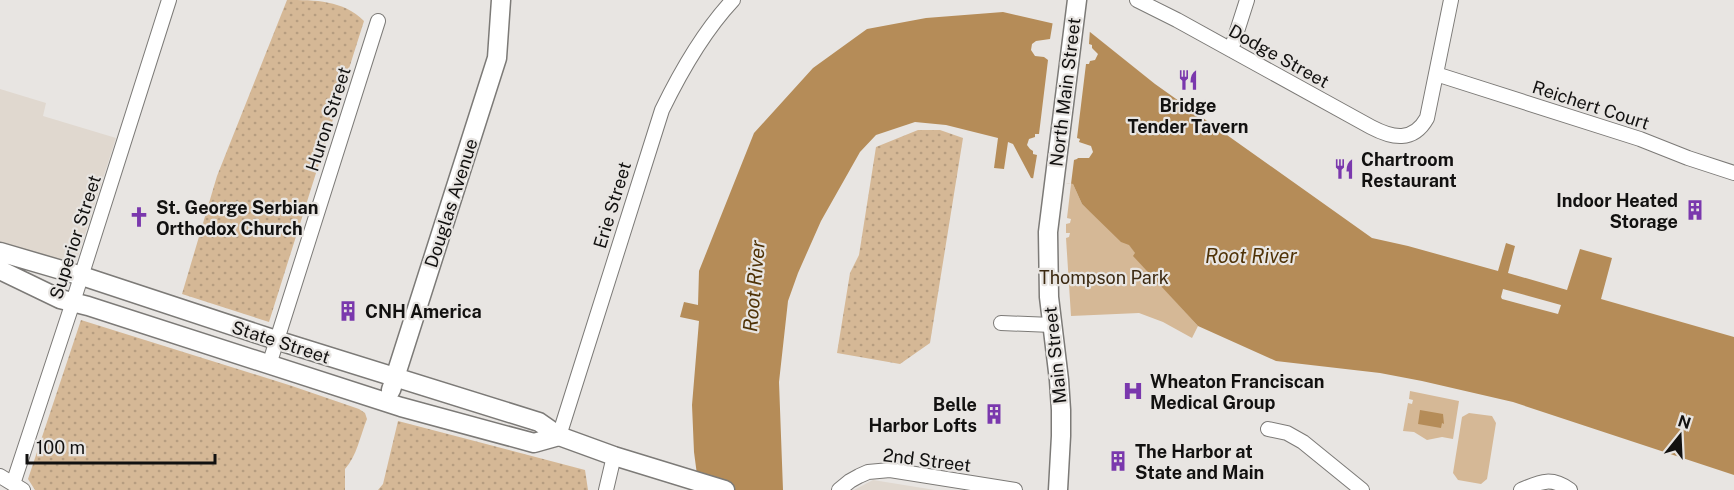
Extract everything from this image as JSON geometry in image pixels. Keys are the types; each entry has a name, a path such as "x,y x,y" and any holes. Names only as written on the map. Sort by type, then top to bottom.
{"main road":[{"name":"Douglas Avenue","path":"387,403 497,58 501,0"},
{"name":"North Main Street","path":"1053,183 1075,9"},
{"name":"Main Street","path":"1053,183 1047,256 1061,410 1058,490"},
{"name":"State Street","path":"0,252 539,422 559,436 614,456 724,490"},
{"name":"State Street","path":"0,270 60,299 387,403 534,442 559,436"}],"street":[{"name":"Superior Street","path":"18,487 169,0"},
{"name":"Erie Street","path":"559,436 662,110 672,88 706,33 733,0"},
{"name":"Dodge Street","path":"1137,0 1178,20 1384,134 1396,137 1415,132 1423,126 1427,118 1436,74"},
{"path":"1230,50 1247,0"},
{"path":"1436,74 1451,0"},
{"name":"Huron Street","path":"269,365 378,21"},
{"name":"Reichert Court","path":"1436,74 1640,139 1734,173"},
{"path":"1001,323 1052,325"},
{"path":"1268,429 1287,433 1303,442 1362,490"},
{"path":"606,490 614,456"},
{"name":"2nd Street","path":"839,490 850,480 868,472 890,470 1015,490"},
{"path":"0,476 18,487"},
{"path":"1521,490 1551,481 1562,484 1570,490"}],"shaded area":[{"path":"0,89 46,103 43,116 116,138 77,260 72,265 0,244"},
{"path":"873,480 935,490 854,490"}],"green space":[{"path":"287,0 318,1 338,5 364,21 269,322 182,294 217,176"},
{"path":"918,130 940,130 963,138 930,343 900,364 837,353 850,273 859,255 876,147"},
{"name":"Thompson Park","path":"1071,184 1082,204 1129,244 1136,254 1134,256 1198,326 1192,338 1163,322 1139,313 1071,316 1066,238 1070,233 1066,233 1066,224 1070,223 1071,219 1067,218"},
{"path":"81,320 359,409 365,413 367,419 355,452 345,469 345,490 35,490 28,479"},
{"path":"1410,391 1459,401 1453,439 1442,437 1427,440 1414,432 1403,431 1408,403 1412,404 1413,400 1409,399"},
{"path":"1469,413 1492,416 1496,423 1487,479 1481,484 1458,480 1453,473 1462,417"},
{"path":"398,421 585,470 588,490 378,490 383,484"}],"water":[{"name":"Root River","path":"1003,12 1090,32 1155,84 1372,238 1498,271 1506,243 1515,246 1508,273 1567,290 1580,249 1612,258 1601,299 1734,337 1734,475 1513,402 1380,373 1276,361 1198,326 1133,256 1135,253 1129,245 1121,242 1082,204 1073,184 1031,178 1013,144 1008,142 1004,169 994,168 998,138 946,125 915,122 876,135 860,152 821,221 798,273 788,301 779,382 783,490 699,490 694,452 692,405 699,321 680,317 684,302 698,305 699,271 754,133 813,68 867,29 926,18"},
{"path":"1420,410 1443,414 1444,424 1442,423 1441,428 1418,424"}],"pier":[{"path":"1053,21 1090,29 1089,44 1098,54 1095,60 1086,64 1077,138 1080,139 1079,142 1091,146 1093,152 1089,158 1074,160 1071,184 1033,179 1037,155 1033,154 1027,145 1029,139 1039,134 1048,60 1035,56 1031,50 1032,44 1036,41 1050,39"},
{"path":"1503,289 1561,305 1558,314 1502,299"}],"place":[{"name":"Bridge Tender Tavern","path":"1188,80"},
{"name":"Chartroom Restaurant","path":"1344,169"},
{"name":"Indoor Heated Storage","path":"1695,210"},
{"name":"St. George Serbian Orthodox Church","path":"139,217"},
{"name":"CNH America","path":"348,311"},
{"name":"Wheaton Franciscan Medical Group","path":"1133,391"},
{"name":"Belle Harbor Lofts","path":"994,414"},
{"name":"The Harbor at State and Main","path":"1118,461"}]}
